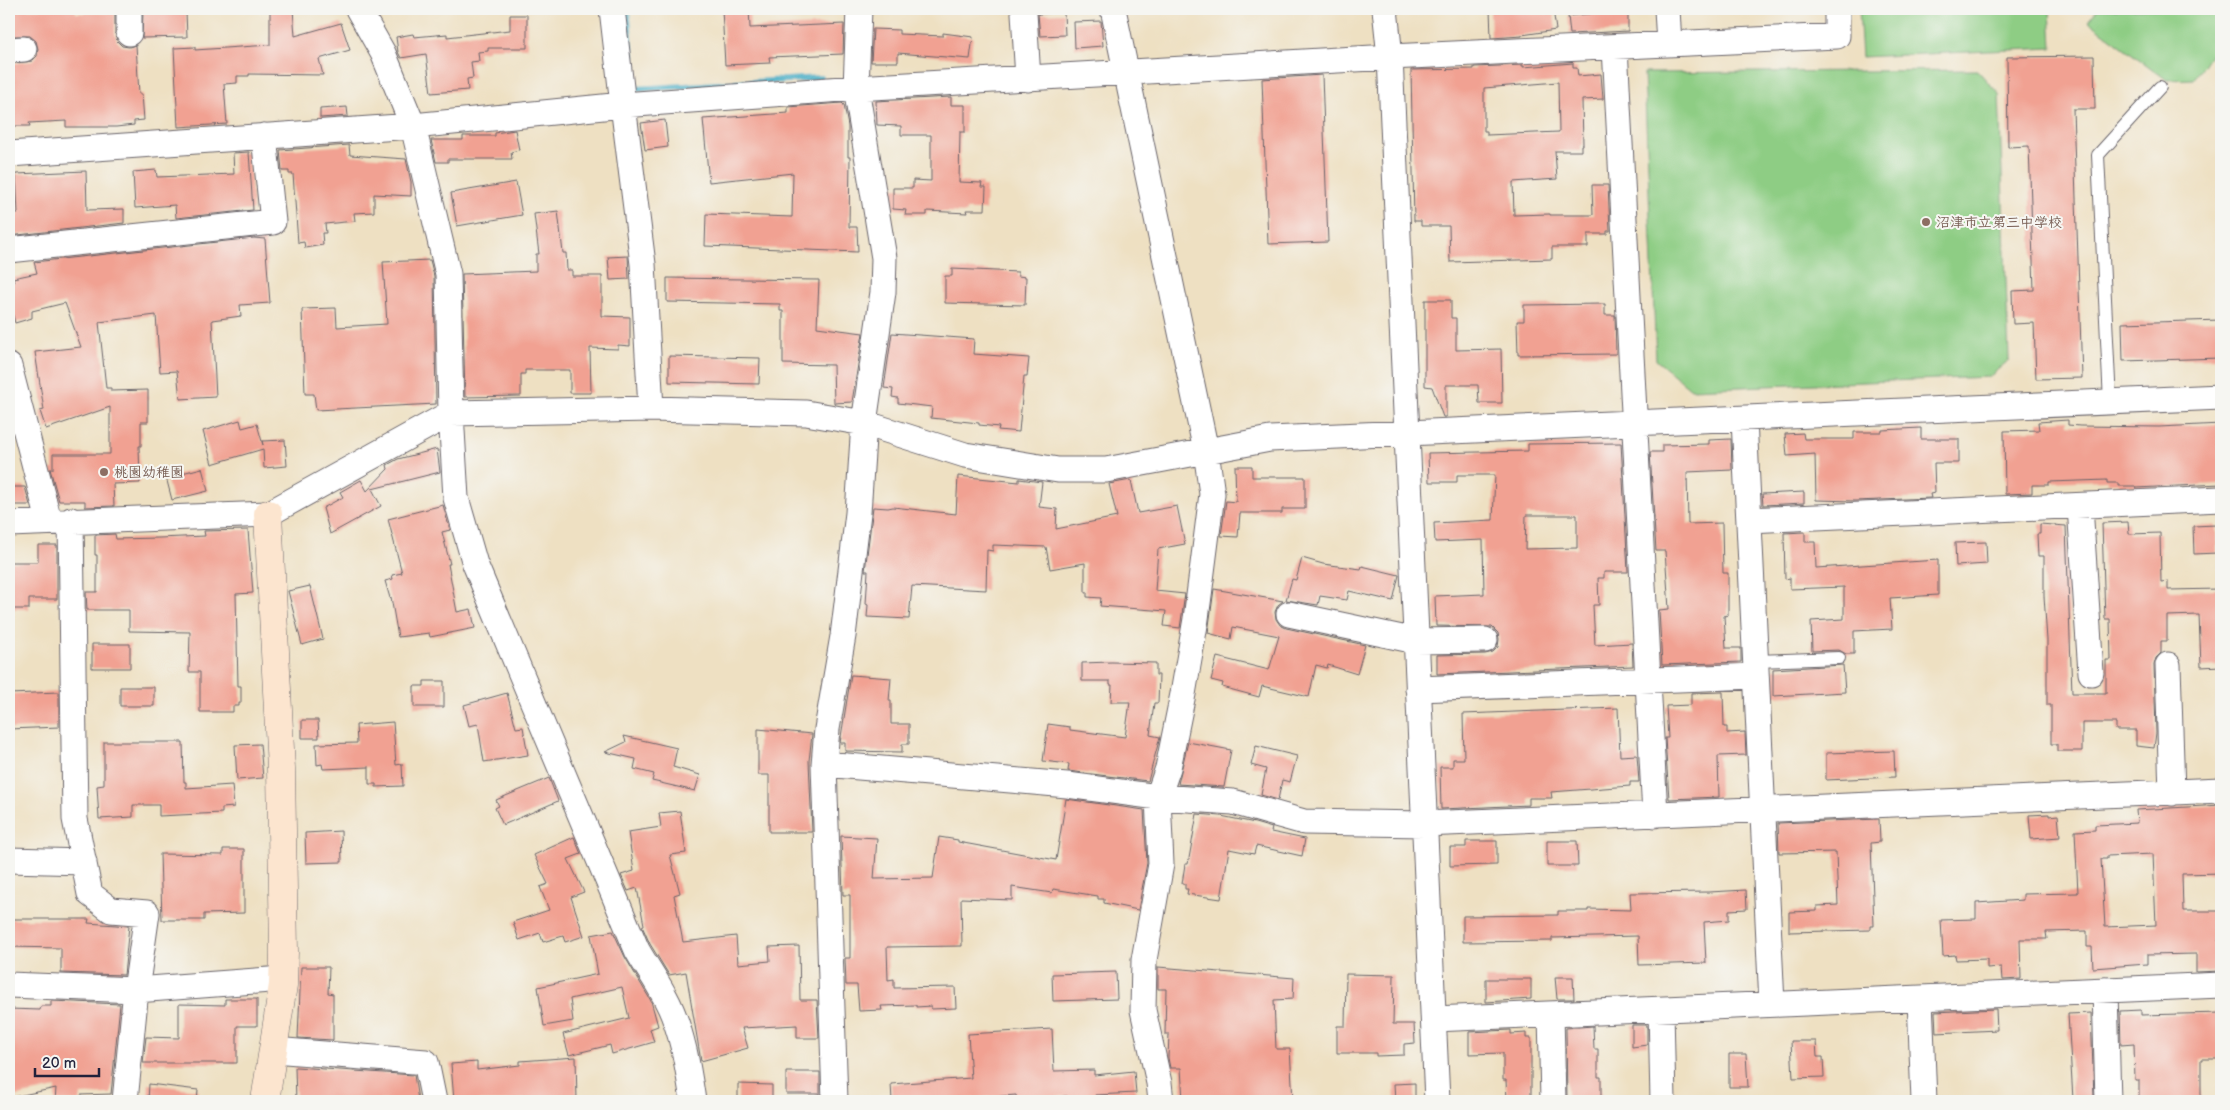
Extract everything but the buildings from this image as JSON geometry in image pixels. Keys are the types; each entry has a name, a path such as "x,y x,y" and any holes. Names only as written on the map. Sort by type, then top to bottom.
{"street":[{"path":"358,9 383,53 413,126 448,274 451,413 456,498 475,564 636,950 665,997 675,1018 689,1074 693,1101"},
{"path":"612,9 643,264 651,409"},
{"path":"835,1101 824,764 827,729 843,636 858,513 864,423 883,292 884,258 856,88 858,9"},
{"path":"1113,9 1206,451 1212,494 1196,619 1168,768 1158,797 1161,864 1144,960 1143,1010 1159,1083 1161,1101"},
{"path":"1386,9 1390,57 1408,434 1437,1101"},
{"path":"1667,9 1669,44"},
{"path":"9,154 413,126 623,105 856,88 1027,68 1127,74 1390,57 1837,36 1836,9"},
{"path":"1024,13 1027,68"},
{"path":"1615,47 1635,424 1646,680 1655,814"},
{"path":"9,250 272,222 264,136"},
{"path":"9,366 60,521 75,819 90,894 110,910 147,913 136,990 125,1101"},
{"path":"9,524 268,514 451,413 651,409 806,413 864,423 965,455 1058,470 1106,470 1270,439 2221,397"},
{"path":"1744,419 1772,1004"},
{"path":"1749,520 2221,499"},
{"path":"2080,506 2091,673"},
{"path":"265,1101 283,979 281,769 268,514"},
{"path":"1288,614 1416,641 1485,640"},
{"path":"2168,665 2172,793"},
{"path":"1418,689 1646,680 1756,668"},
{"path":"824,764 1067,785 1158,797 1233,802 1304,822 1424,824 2221,790"},
{"path":"9,860 84,862"},
{"path":"9,985 136,990 283,979"},
{"path":"1434,1019 2221,985"},
{"path":"2105,990 2108,1101"},
{"path":"1920,998 1924,1101"},
{"path":"1661,1010 1663,1101"},
{"path":"1551,1014 1553,1101"},
{"path":"273,1050 426,1062 434,1101"}],"lane":[{"path":"2110,402 2098,154 2160,87"},
{"path":"1756,668 1839,658"}],"green space":[{"path":"1859,9 2050,9 2052,48 1862,57"},
{"path":"2098,9 2221,9 2221,38 2194,79 2167,80 2088,21"},
{"path":"1977,70 1999,94 2009,360 1989,377 1691,389 1656,360 1644,73"}],"waterway":[{"path":"627,9 635,89 821,78"}],"place":[{"name":"沼津市立第三中学校","path":"1926,222"},
{"name":"桃園幼稚園","path":"104,472"}]}
